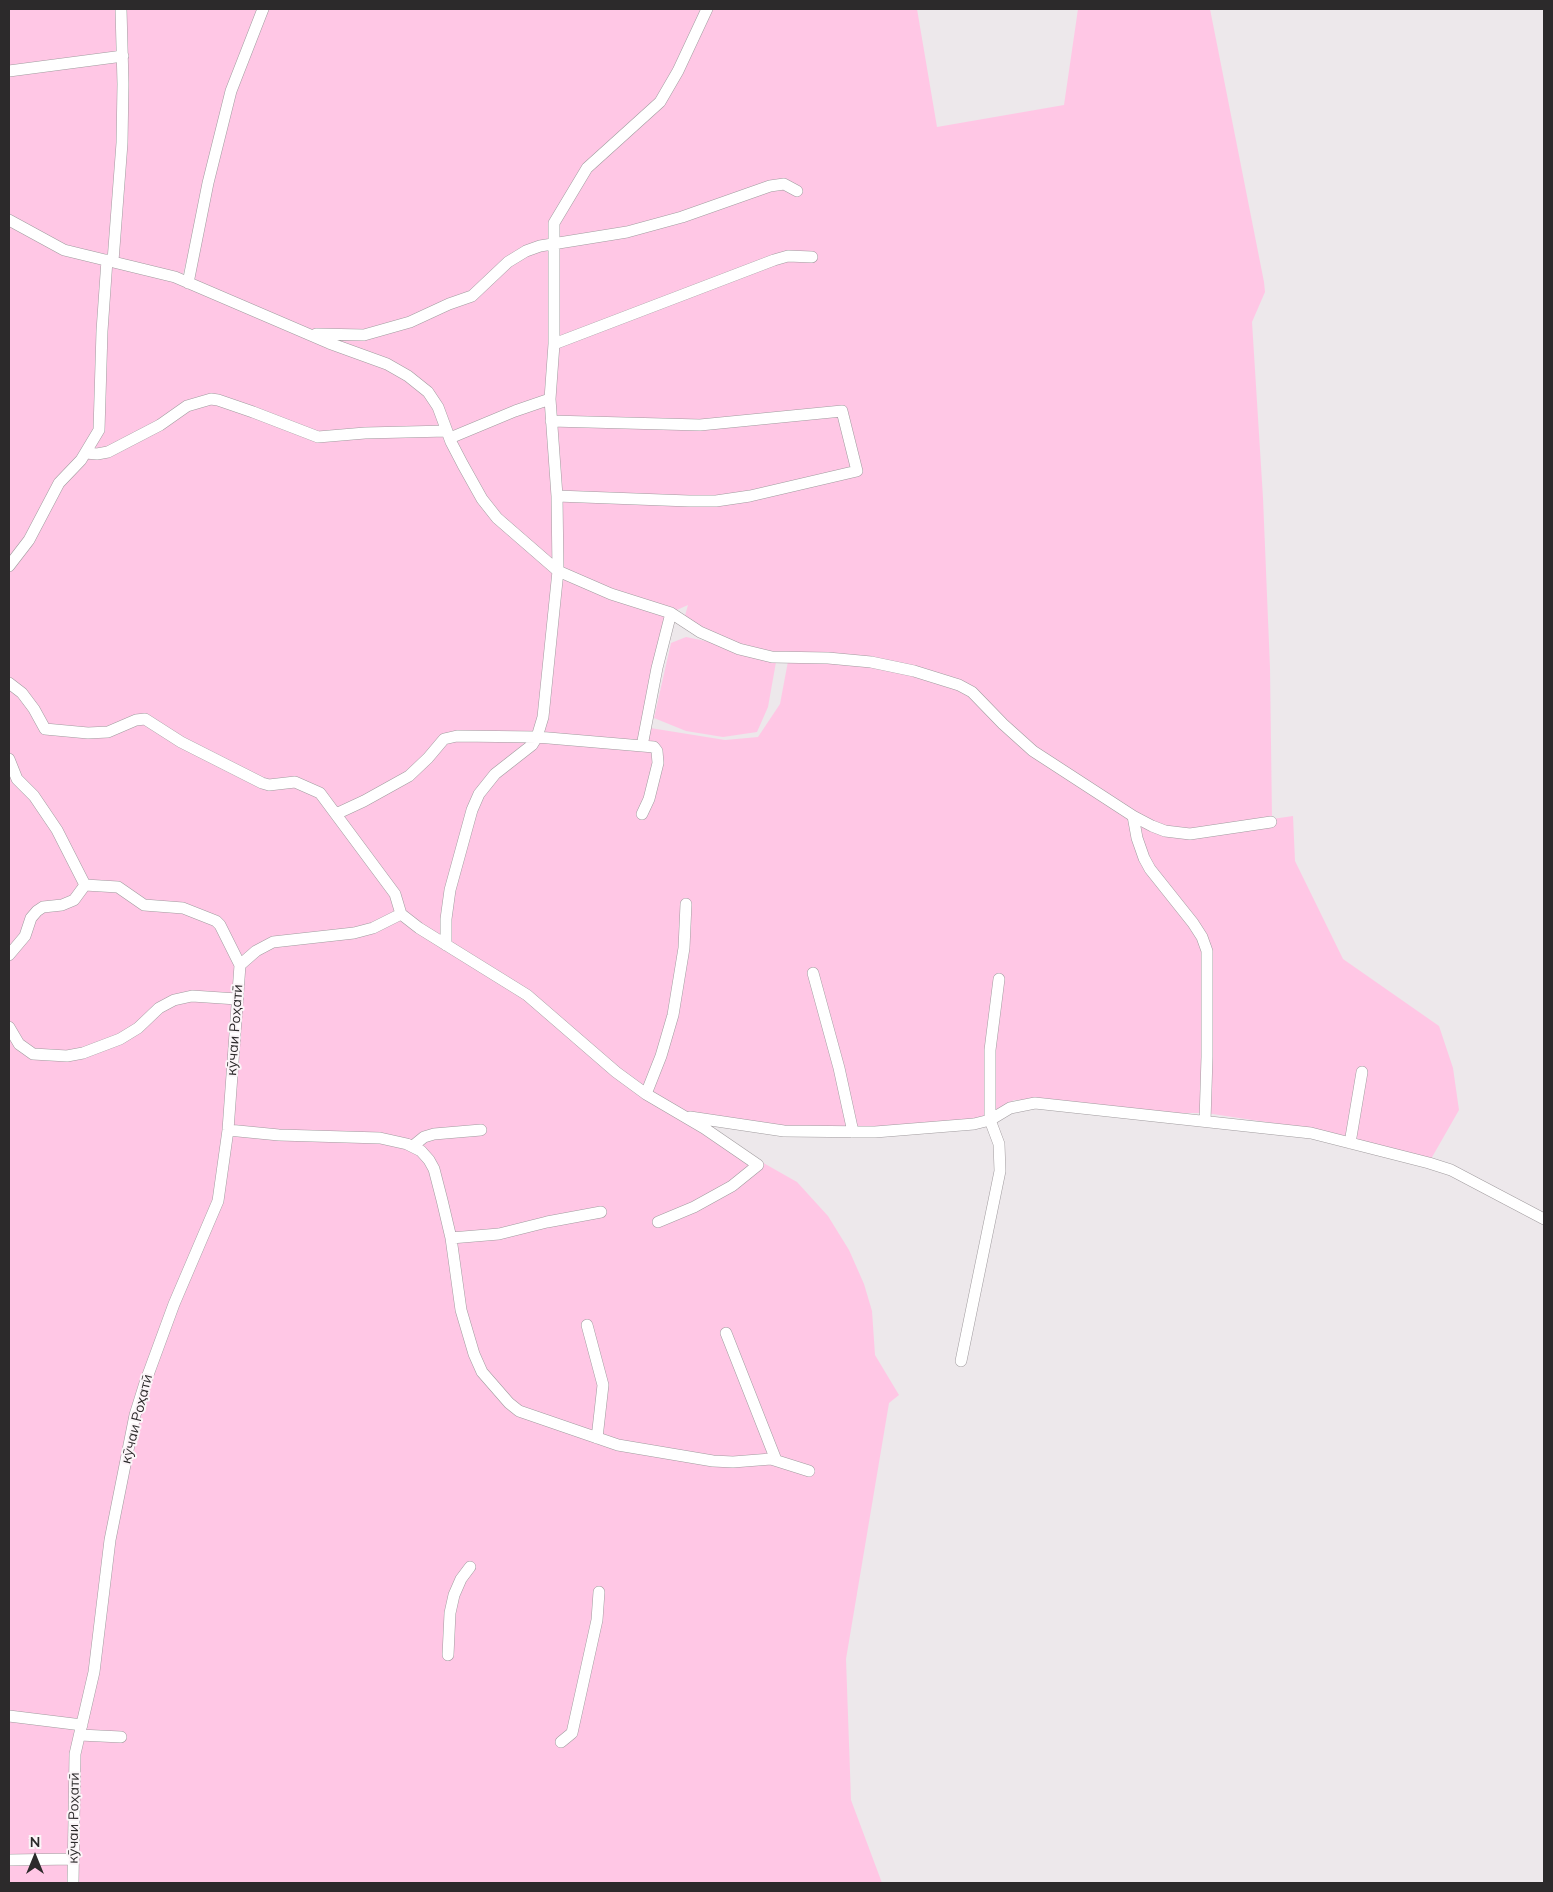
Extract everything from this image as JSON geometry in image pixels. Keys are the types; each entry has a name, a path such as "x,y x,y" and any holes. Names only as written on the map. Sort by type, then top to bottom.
{"street":[{"path":"9,566 29,540 61,480 86,453 98,434 100,425 102,331 122,143 123,56 120,9"},
{"path":"188,283 208,183 231,91 263,9"},
{"path":"446,945 446,919 450,890 472,810 479,794 495,774 524,753 538,738 543,717 558,571 557,496 550,399 554,344 554,223 580,178 596,158 660,102 678,72 707,9"},
{"path":"9,71 123,56"},
{"path":"307,333 338,336 364,335 410,322 472,296 508,262 526,251 540,246 627,232 682,216 770,186 784,184 797,190"},
{"path":"9,220 64,250 160,272 307,333 388,364 408,376 428,392 438,407 448,434 482,499 497,518 558,571 611,594 671,613 700,632 722,643 760,655 871,662 914,671 959,685 972,692 1033,751 1133,816 1165,831 1182,834 1271,822"},
{"path":"554,344 774,260 794,256 812,257"},
{"path":"86,453 108,452 160,425 187,406 211,399 253,412 318,437 365,433 448,434 550,399"},
{"path":"551,421 700,425 842,411 858,471 750,496 716,501 557,496"},
{"path":"642,746 657,668 671,613"},
{"path":"9,683 22,693 45,729 88,733 108,732 136,720 145,719 181,742 262,783 269,785 295,782 320,793 395,894 401,914 419,928 527,995 616,1072 646,1094 704,1128 758,1165 732,1186 694,1207 658,1222"},
{"path":"336,814 409,776 450,736 538,738 642,746 656,749 658,762 649,799 642,814"},
{"path":"9,758 17,779 34,796 57,830 85,884"},
{"path":"1133,816 1137,838 1147,864 1157,880 1202,937 1207,951 1205,1121"},
{"path":"85,884 118,887 144,905 183,908 216,921 240,965 256,951 273,942 354,933 373,928 401,914"},
{"path":"9,955 25,936 31,918 37,911 74,900 85,884"},
{"path":"646,1094 661,1056 673,1016 683,954 686,904"},
{"name":"кӯчаи Роҳатӣ","path":"73,1883 75,1754 94,1672 110,1540 136,1415 159,1340 218,1201 228,1130 240,965"},
{"path":"813,973 854,1132"},
{"path":"961,1361 1000,1171 998,1144 990,1120 990,1050 1000,979"},
{"path":"9,1027 19,1044 33,1054 67,1056 83,1053 120,1038 138,1028 159,1008 174,1000 192,996 237,999"},
{"path":"1350,1143 1362,1072"},
{"path":"681,1116 784,1131 875,1132 974,1124 990,1120 1010,1108 1034,1103 1311,1133 1451,1170 1544,1219"},
{"path":"228,1130 289,1135 380,1138 413,1146 429,1160 434,1169 451,1238 461,1310 474,1354 482,1372 509,1403 519,1411 618,1445 734,1462 776,1460 809,1472"},
{"path":"413,1146 424,1137 434,1134 481,1130"},
{"path":"451,1238 499,1234 547,1222 601,1212"},
{"path":"587,1325 603,1385 597,1438"},
{"path":"726,1333 776,1460"},
{"path":"448,1655 449,1621 454,1594 461,1579 470,1567"},
{"path":"562,1742 572,1733 597,1620 600,1592"},
{"path":"9,1716 121,1737"},
{"path":"9,1860 73,1859"}],"shaded area":[{"path":"9,9 917,9 937,127 1064,105 1078,9 1210,9 1265,292 1252,322 1263,498 1270,668 1272,819 1293,816 1295,861 1343,959 1439,1026 1453,1068 1459,1110 1431,1159 1312,1129 1206,1113 1163,1113 1048,1099 1014,1100 968,1125 882,1133 684,1118 797,1182 828,1216 849,1250 864,1284 872,1311 875,1355 899,1395 889,1403 846,1659 851,1800 882,1883 9,1883","holes":["188,255 191,271 199,288 153,269 183,274","688,605 684,619 703,634 789,656 780,704 758,737 725,740 644,727 670,613"]},
{"path":"686,637 735,647 776,662 768,707 757,732 723,737 686,731 654,718 671,643"}]}
